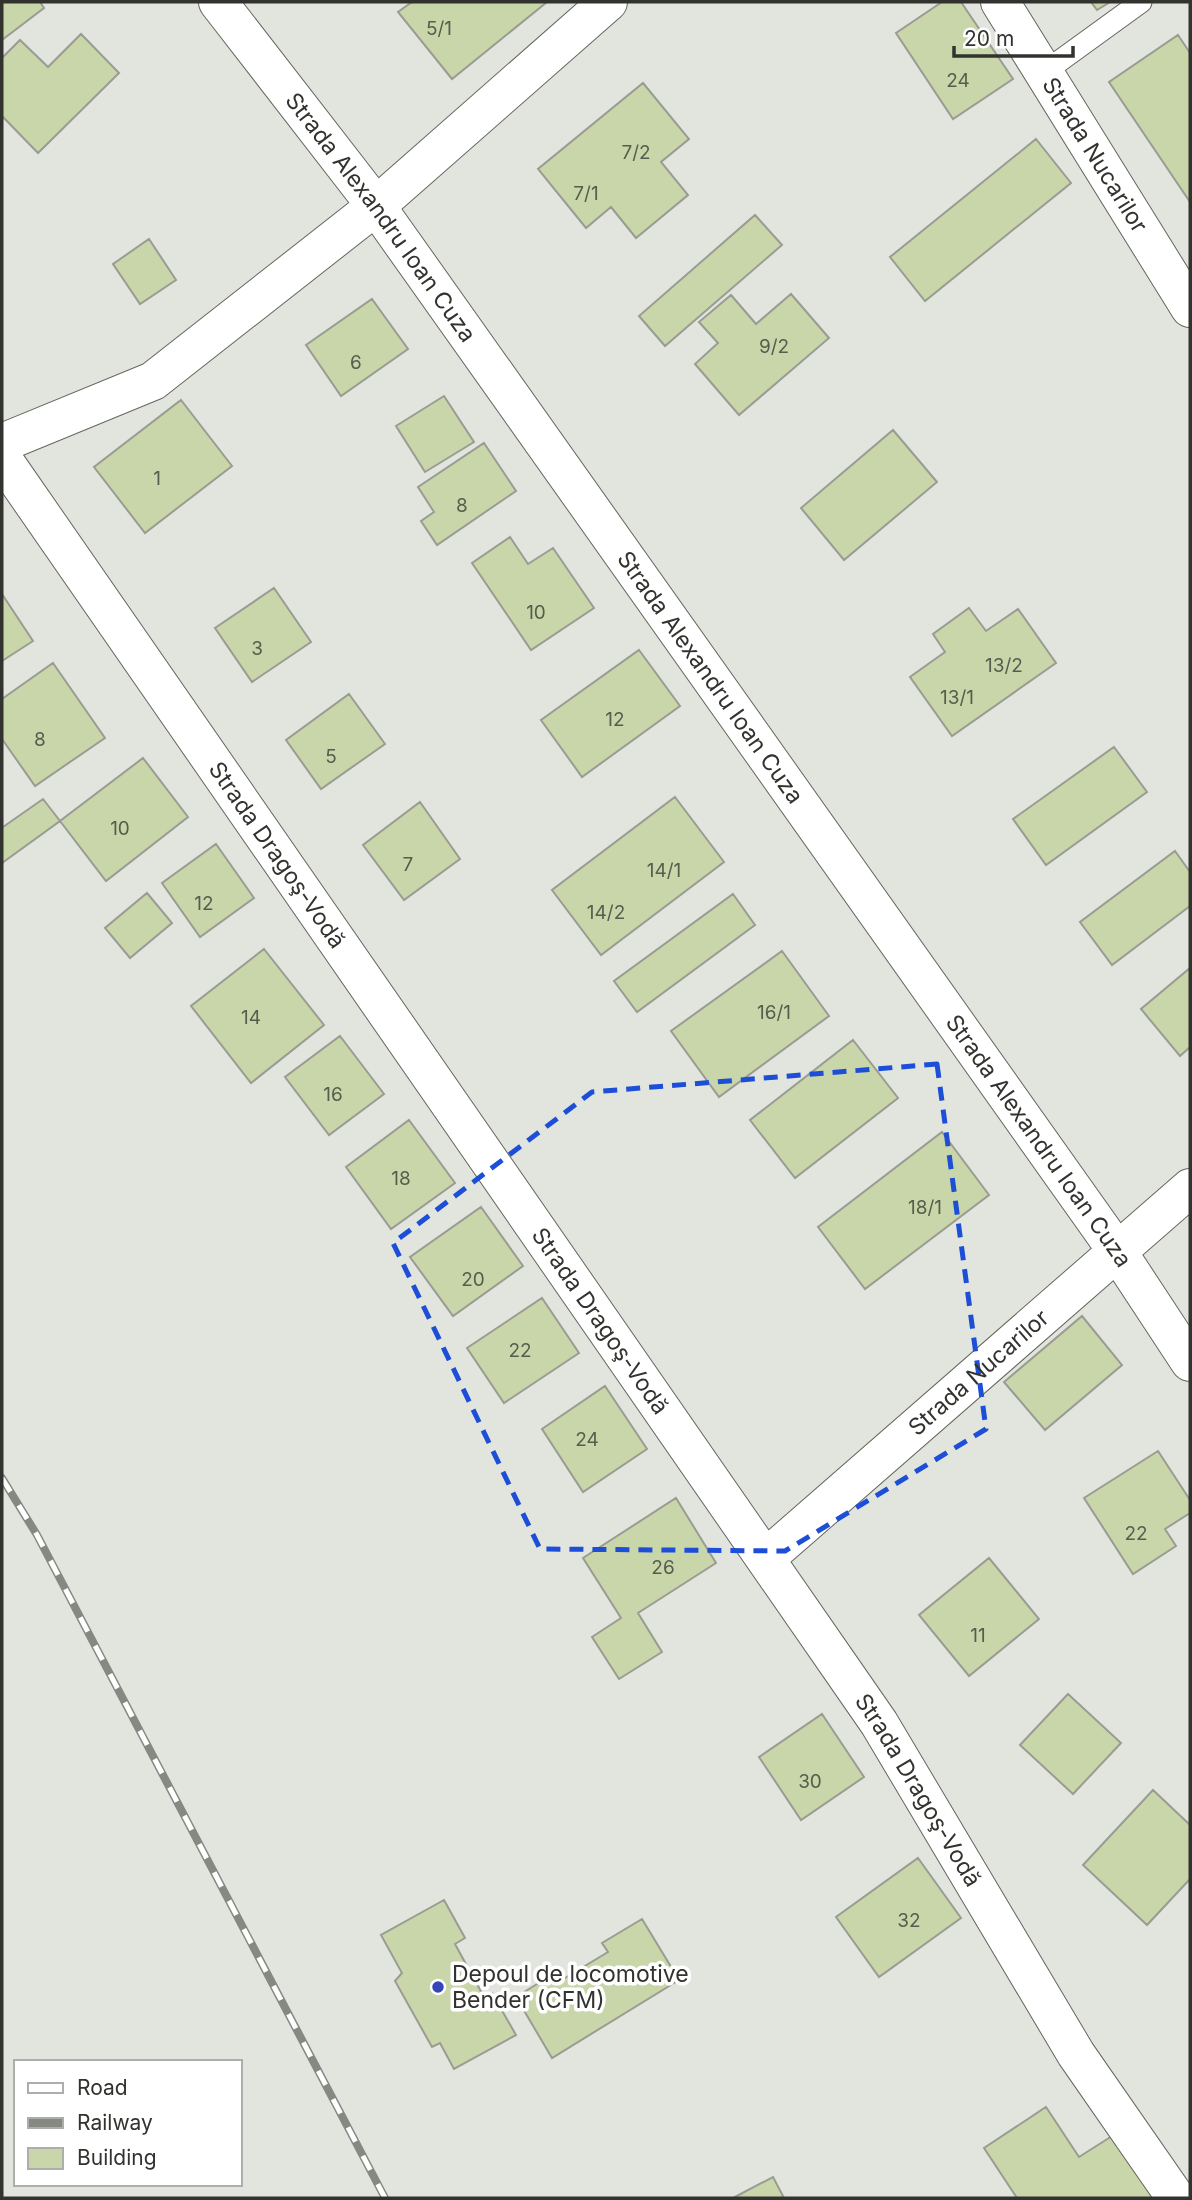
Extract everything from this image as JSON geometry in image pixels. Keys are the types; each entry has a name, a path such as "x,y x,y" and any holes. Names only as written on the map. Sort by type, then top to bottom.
{"street":[{"name":"Strada Alexandru Ioan Cuza","path":"218,2 376,206 1117,1251 1190,1362"},
{"path":"2,443 153,381 376,206 608,2"},
{"name":"Strada Nucarilor","path":"1000,2 1190,308"},
{"name":"Strada Dragoş-Vodă","path":"2,457 879,1723 1076,2054 1176,2198"},
{"name":"Strada Nucarilor","path":"766,1558 1190,1188"}],"lane":[{"path":"1043,73 1142,2"}],"highlighted area":[{"path":"937,1064 986,1429 785,1551 540,1549 393,1243 592,1092"}],"building":[{"path":"2,2 40,2 44,8 2,40"},
{"path":"412,2 547,2 452,79 398,12"},
{"path":"942,2 961,2 1013,79 953,119 896,33"},
{"path":"1091,2 1110,2 1097,10"},
{"path":"81,34 119,73 38,153 2,116 2,58 20,40 48,67"},
{"path":"1178,35 1190,53 1190,202 1109,82"},
{"path":"643,83 689,139 661,162 688,195 636,238 611,207 586,228 538,169"},
{"path":"1036,139 1071,183 925,301 890,257"},
{"path":"755,215 782,245 665,346 639,316"},
{"path":"149,239 176,280 140,304 113,264"},
{"path":"791,294 829,338 739,415 695,364 718,343 699,322 731,295 756,324"},
{"path":"372,299 408,349 341,396 306,345"},
{"path":"444,396 474,442 425,472 396,426"},
{"path":"181,400 232,466 145,533 94,467"},
{"path":"893,430 937,482 844,560 801,508"},
{"path":"484,443 516,491 437,545 421,521 434,512 418,487"},
{"path":"510,537 528,564 553,548 594,608 531,650 472,563"},
{"path":"274,588 311,642 252,682 215,628"},
{"path":"2,594 33,641 2,661"},
{"path":"969,608 986,631 1018,609 1056,663 952,736 910,677 945,652 933,634"},
{"path":"639,650 680,706 582,777 541,720"},
{"path":"53,663 105,738 35,786 2,739 2,699"},
{"path":"349,694 385,744 321,789 286,740"},
{"path":"1114,747 1147,792 1046,865 1013,819"},
{"path":"143,758 188,817 106,881 60,821"},
{"path":"675,797 724,862 601,955 552,890"},
{"path":"43,799 60,821 2,863 2,826"},
{"path":"420,802 460,859 404,900 363,845"},
{"path":"216,844 254,898 200,937 162,883"},
{"path":"1175,851 1190,872 1190,906 1112,965 1080,922"},
{"path":"147,893 172,923 130,958 105,928"},
{"path":"733,894 755,925 637,1012 614,981"},
{"path":"264,949 324,1025 251,1083 191,1006"},
{"path":"782,951 829,1016 719,1097 671,1031"},
{"path":"1190,968 1190,1047 1180,1056 1141,1009"},
{"path":"340,1036 384,1094 329,1135 285,1077"},
{"path":"853,1040 898,1098 795,1178 750,1120"},
{"path":"409,1120 455,1183 391,1229 346,1167"},
{"path":"942,1132 989,1195 865,1289 818,1227"},
{"path":"481,1207 523,1266 453,1316 410,1257"},
{"path":"542,1298 579,1353 504,1403 467,1348"},
{"path":"1082,1316 1122,1365 1045,1430 1004,1382"},
{"path":"605,1386 647,1449 583,1492 542,1429"},
{"path":"1158,1451 1190,1500 1190,1513 1165,1529 1176,1546 1133,1574 1084,1498"},
{"path":"676,1498 716,1563 638,1613 662,1652 619,1679 592,1637 621,1618 583,1558"},
{"path":"989,1558 1039,1619 969,1676 919,1615"},
{"path":"1068,1694 1121,1743 1073,1794 1020,1745"},
{"path":"822,1714 864,1777 801,1820 759,1757"},
{"path":"1153,1790 1190,1825 1190,1879 1147,1925 1083,1865"},
{"path":"918,1858 961,1918 879,1977 836,1917"},
{"name":"Depoul de locomotive Bender (CFM)","path":"444,1900 465,1938 455,1944 484,1997 492,1993 516,2035 454,2069 440,2043 432,2047 395,1981 402,1973 381,1935"},
{"path":"642,1919 679,1980 552,2058 516,1997 550,1976 555,1984 608,1952 602,1943"},
{"path":"1046,2107 1079,2157 1112,2136 1153,2198 1017,2198 984,2148"},
{"path":"773,2177 784,2198 733,2198"}],"railway":[{"path":"2,1478 37,1535 385,2198"}],"place":[{"name":"Depoul de locomotive Bender (CFM)","path":"438,1987"}]}
